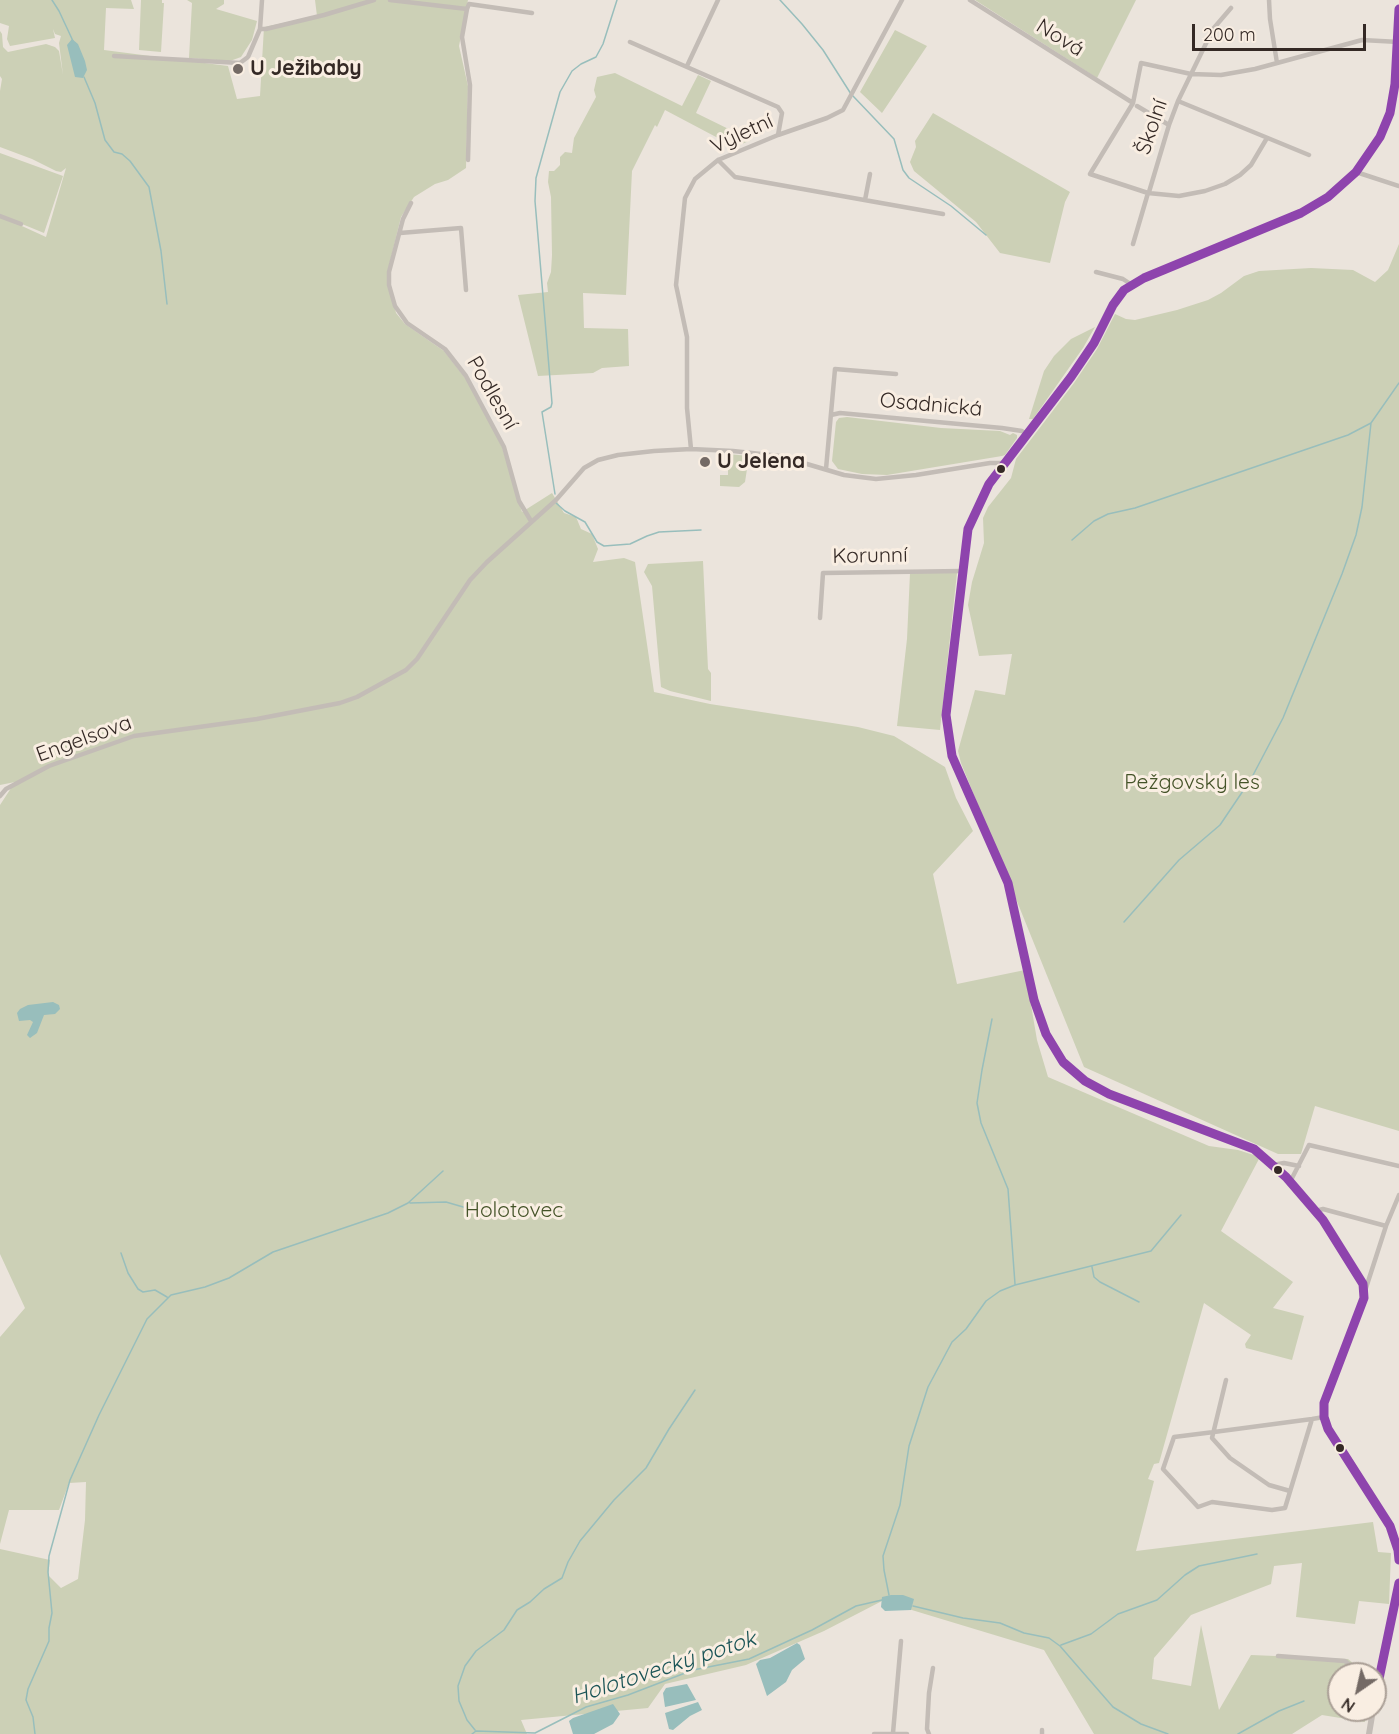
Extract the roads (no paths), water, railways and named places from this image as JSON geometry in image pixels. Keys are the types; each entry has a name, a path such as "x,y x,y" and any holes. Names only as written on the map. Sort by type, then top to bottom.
{"street":[{"path":"114,56 240,63 248,57 260,29 262,0"},
{"path":"260,29 324,15 374,0"},
{"path":"390,0 467,9"},
{"path":"687,66 718,0"},
{"name":"Výletní","path":"691,449 687,408 687,337 676,291 686,198 695,179 718,160 843,110 902,0"},
{"name":"Nová","path":"970,0 1169,125"},
{"path":"1269,0 1277,63"},
{"path":"468,160 471,85 462,37 468,3 532,13"},
{"path":"1191,74 1213,29 1231,8"},
{"path":"1365,1291 1316,1211 1290,1182 1254,1149 1109,1094 1086,1081 1063,1062 1046,1034 1034,1000 1008,883 952,756 946,715 968,529 989,484 1028,435 1094,343 1113,305 1124,290 1144,278 1301,213 1328,197 1356,172 1380,137 1390,112 1395,84 1399,9"},
{"name":"Školní","path":"1135,105 1141,63 1191,74 1221,75 1255,69 1362,40 1398,42"},
{"path":"630,42 778,107 782,113 778,135"},
{"name":"Školní","path":"1133,243 1169,125 1191,74"},
{"path":"1178,101 1309,154"},
{"path":"1135,105 1090,174 1149,193 1179,196 1205,191 1225,184 1240,175 1251,165 1268,138"},
{"path":"718,160 735,177 943,214"},
{"path":"1356,172 1399,186"},
{"path":"865,200 870,174"},
{"name":"Podlesní","path":"411,203 405,212 389,272 389,285 394,306 407,323 445,349 466,376 504,447 519,501 531,521"},
{"path":"0,216 21,224"},
{"path":"400,233 461,228 466,290"},
{"path":"1096,272 1123,279 1132,285"},
{"name":"Osadnická","path":"826,469 835,369 896,374"},
{"name":"Osadnická","path":"831,415 840,413 1002,428 1022,431 1028,435"},
{"path":"531,521 555,500 584,468 598,460 618,455 691,449 733,450 780,456 861,478 876,479 990,463 1005,463"},
{"name":"Engelsova","path":"0,796 3,789 49,766 134,736 257,719 340,703 357,697 406,670 417,659 470,580 531,521"},
{"name":"Korunní","path":"820,618 823,573 962,571"},
{"path":"1290,1182 1309,1145 1399,1166"},
{"path":"1272,1165 1284,1163 1299,1166"},
{"path":"1399,1195 1324,1403 1324,1417 1328,1429 1390,1526 1399,1560"},
{"path":"1316,1211 1323,1209 1386,1226"},
{"path":"1226,1380 1212,1438 1230,1458 1269,1485 1290,1491"},
{"path":"1312,1419 1285,1508 1272,1510 1212,1502 1198,1507 1163,1469 1173,1437 1324,1417"},
{"path":"1382,1662 1399,1583"},
{"path":"893,1733 902,1641"},
{"path":"1278,1656 1345,1662"},
{"path":"929,1734 933,1668"},
{"path":"874,1734 907,1734"}],"water":[{"path":"72,39 78,44 85,61 87,70 83,78 75,77 67,45"},
{"path":"53,1002 59,1005 60,1009 55,1014 44,1015 37,1033 30,1038 27,1035 33,1022 19,1021 17,1013 28,1005"},
{"path":"903,1595 914,1599 911,1610 885,1611 881,1607 882,1597"},
{"path":"797,1643 805,1659 792,1670 786,1682 767,1696 756,1664"},
{"path":"687,1684 696,1700 665,1707 663,1693 666,1688"},
{"path":"698,1702 702,1710 690,1716 673,1730 669,1729 665,1713"},
{"path":"613,1704 620,1714 613,1724 594,1734 573,1734 569,1721 573,1718"}],"waterway":[{"path":"52,0 73,41"},
{"path":"555,494 542,412 551,407 552,403 535,201 536,178 560,92 572,71 596,57 603,44 617,0"},
{"path":"780,0 823,50 851,94"},
{"path":"84,77 95,103 105,140 114,152 122,154 130,161 149,187 161,251 167,304"},
{"path":"853,96 894,139 903,170 909,178 951,206 986,235"},
{"path":"1124,922 1179,860 1220,825 1251,779 1283,718 1356,535 1362,507 1371,423 1399,383"},
{"path":"1072,540 1094,521 1108,514 1135,508 1348,435 1371,423"},
{"path":"556,503 585,522 597,542 604,546 630,544 659,532 701,530"},
{"path":"992,1019 977,1103 981,1123 1008,1189 1015,1284"},
{"path":"35,1734 33,1717 26,1700 28,1689 49,1641 52,1613 48,1572 49,1556 70,1480 99,1415 147,1319 171,1295 205,1287 229,1278 273,1252 388,1213 408,1203 443,1171"},
{"path":"410,1203 446,1202 494,1216"},
{"name":"Holotovecký potok","path":"889,1595 883,1556 900,1505 909,1446 928,1387 952,1342 966,1329 986,1301 1000,1291 1015,1285 1151,1251 1181,1215"},
{"path":"121,1253 128,1273 138,1289 143,1292 155,1290 167,1297"},
{"path":"1092,1267 1094,1277 1100,1282 1139,1302"},
{"path":"475,1730 467,1720 459,1701 458,1686 465,1666 476,1651 504,1630 517,1610 562,1578 580,1541 614,1500 646,1468 695,1390"},
{"path":"1061,1645 1091,1634 1118,1614 1157,1600 1185,1575 1199,1566 1257,1554"},
{"name":"Holotovecký potok","path":"472,1734 476,1731 535,1733 586,1707 628,1695 693,1670 749,1659 812,1630 856,1606 882,1600"},
{"path":"913,1606 963,1618 1000,1623 1024,1633 1049,1638 1060,1646 1113,1707 1141,1724 1168,1734"},
{"path":"1238,1734 1279,1711 1304,1701"}],"place":[{"name":"U Ježibaby","path":"238,69"},
{"name":"U Jelena","path":"705,462"}],"park label":[{"name":"Pežgovský les","path":"1192,783"},
{"name":"Holotovec","path":"514,1211"}]}
